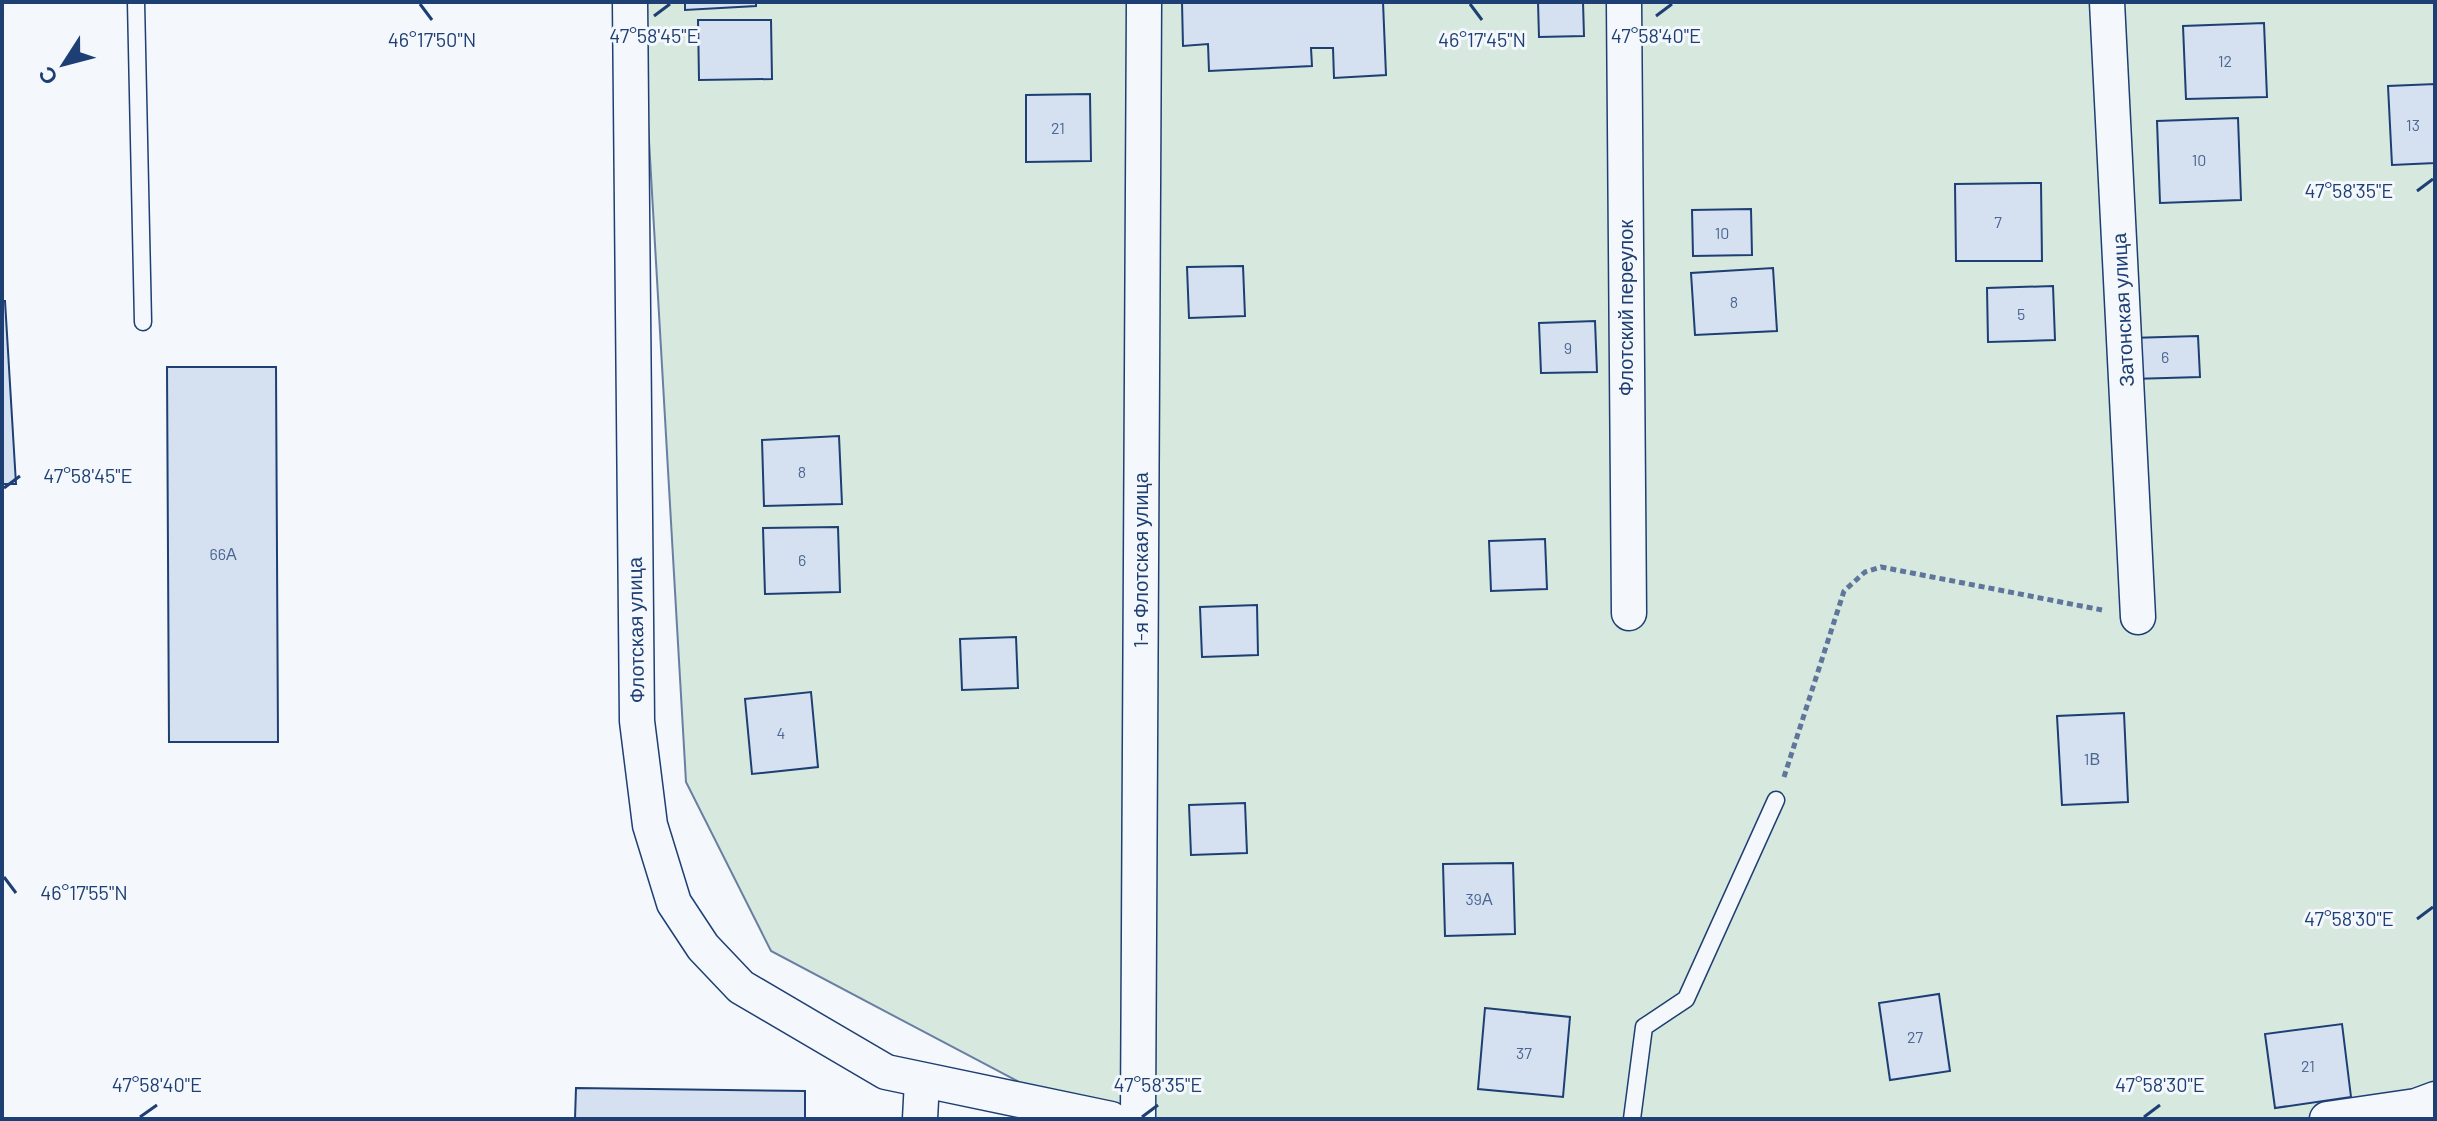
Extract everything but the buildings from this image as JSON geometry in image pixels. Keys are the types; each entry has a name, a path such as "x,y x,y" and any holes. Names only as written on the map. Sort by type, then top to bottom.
{"street":[{"name":"Флотская улица","path":"630,2 637,721 650,825 674,903 703,947 741,987 886,1072 1111,1119"},
{"name":"1-я Флотская улица","path":"1138,1119 1144,2"},
{"name":"Флотский переулок","path":"1624,2 1629,613"},
{"name":"Затонская улица","path":"2107,2 2138,617"},
{"path":"920,1119 922,1081"},
{"path":"2327,1119 2416,1106 2435,1099"}],"lane":[{"path":"136,2 143,322"},
{"path":"1632,1119 1644,1027 1686,999 1776,800"}],"path":[{"path":"1776,800 1844,591 1865,572 1881,567 2138,617"}],"shaded area":[{"path":"641,2 2435,2 2435,1119 1089,1119 771,951 686,782"}]}
